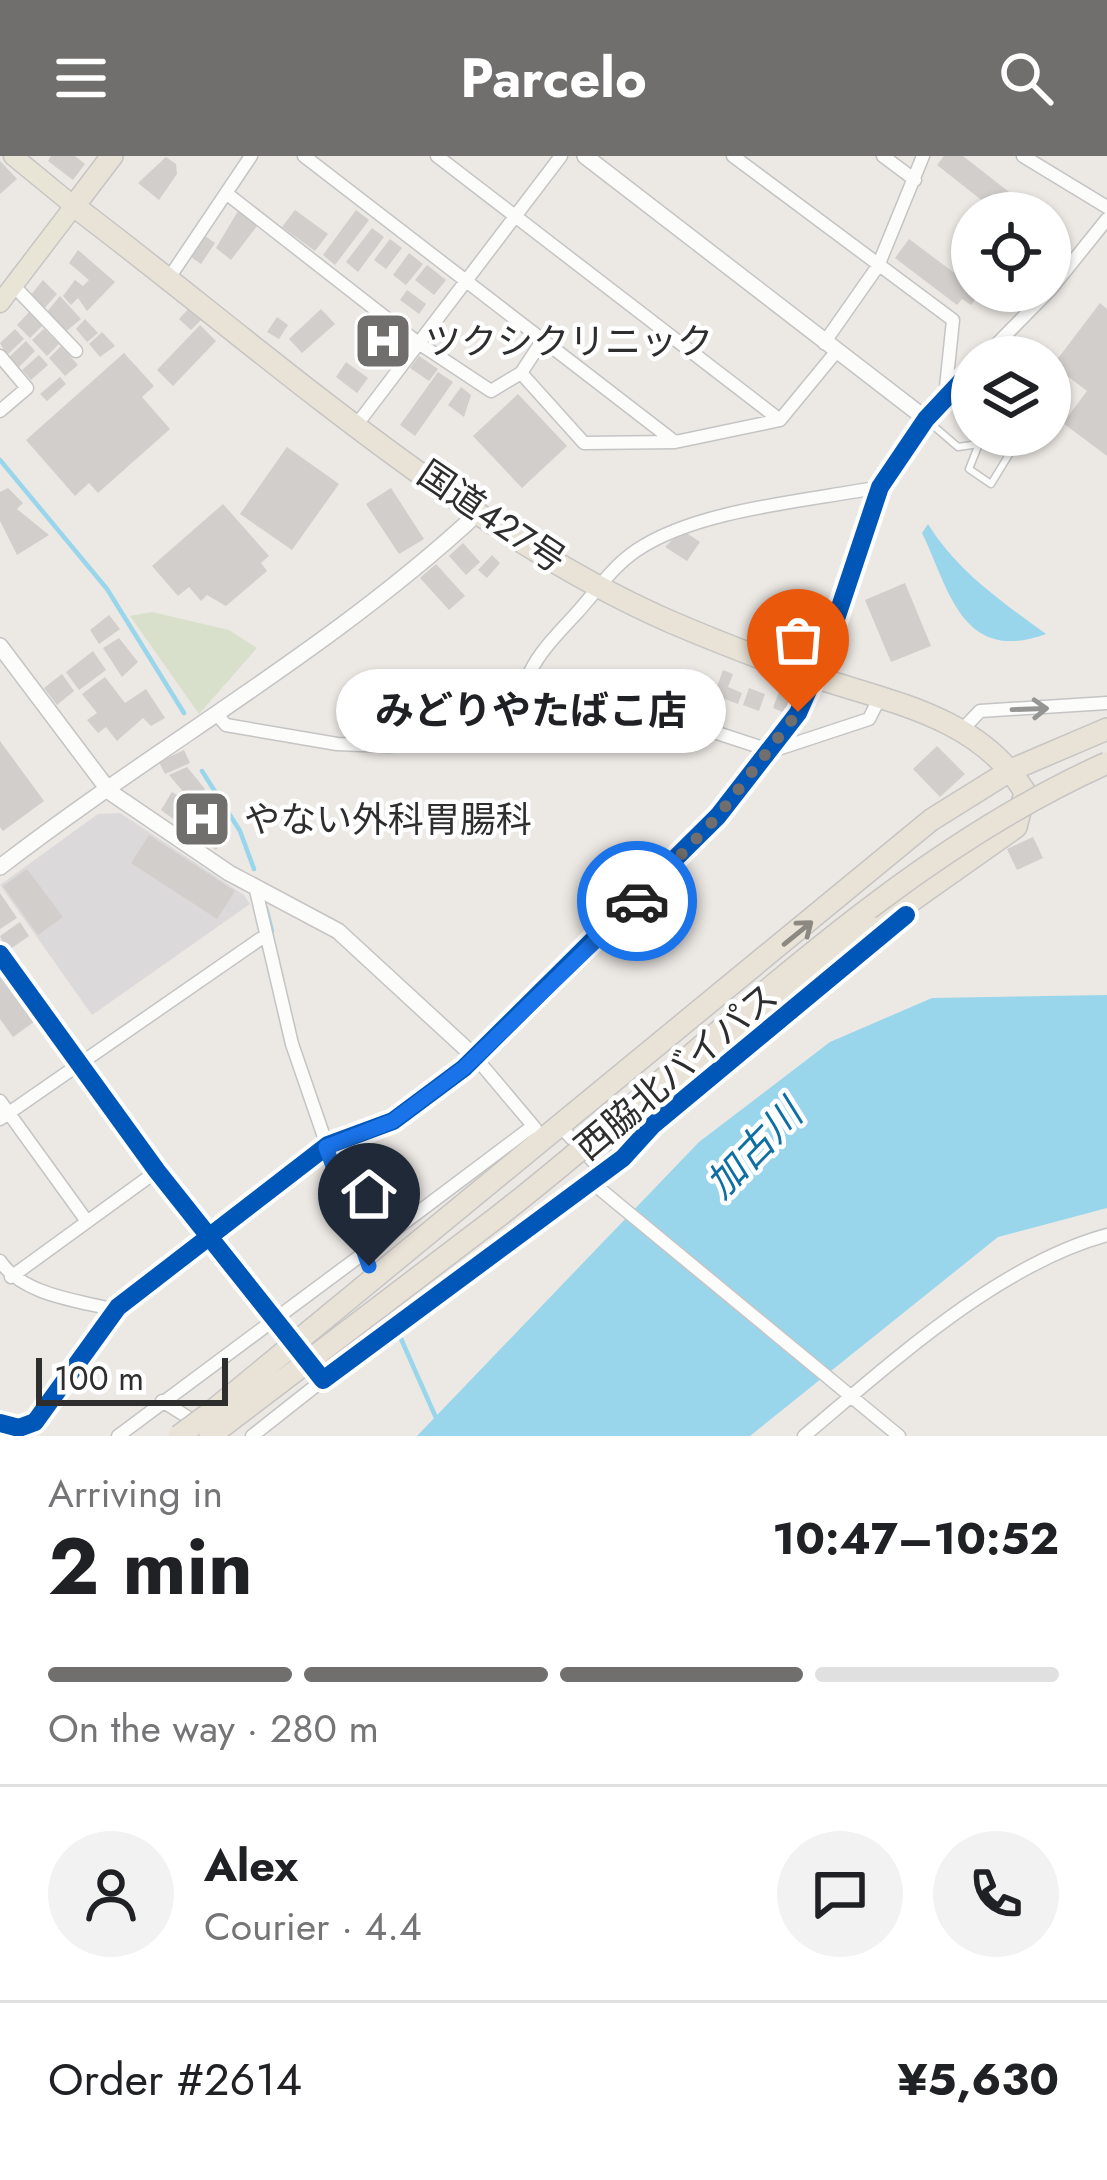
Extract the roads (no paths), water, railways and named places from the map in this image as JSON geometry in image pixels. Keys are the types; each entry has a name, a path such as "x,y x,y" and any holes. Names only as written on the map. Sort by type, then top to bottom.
{"highway":[{"path":"74,206 112,156"},
{"name":"国道427号","path":"74,206 479,512 599,587 733,648 962,730 1011,770"},
{"path":"214,1429 546,1130 904,842 1011,770 1107,729"},
{"name":"西脇北バイパス","path":"504,1219 928,865 1034,799 1107,763"},
{"path":"179,1436 214,1429 257,1400 726,1054 872,928 1016,827 1025,792 1011,770"}],"main road":[{"path":"0,303 74,206 13,156"}],"street":[{"path":"169,278 251,156"},
{"path":"304,156 676,442"},
{"path":"437,156 780,420"},
{"path":"358,423 561,156"},
{"path":"585,156 926,419"},
{"path":"733,156 952,320 945,397"},
{"path":"883,156 915,180"},
{"path":"521,374 584,443 676,442 780,420 878,266 923,156"},
{"path":"1023,156 1107,207"},
{"path":"226,193 417,342 491,391 521,374 544,338"},
{"path":"1071,263 1107,219"},
{"path":"13,286 76,351"},
{"path":"1004,336 1028,312"},
{"path":"0,356 27,388 0,411"},
{"path":"0,1424 19,1428 35,1422 115,1310 329,1145 393,1121 476,1058 628,910 772,752 814,676 880,487 951,391"},
{"path":"524,739 521,689 530,671 611,570 639,548 689,526 880,487"},
{"path":"0,867 105,786 218,716 328,638 479,512"},
{"path":"0,646 105,786 254,886 365,952 597,1181 898,1436"},
{"path":"218,716 226,724 337,744 714,732 772,752 869,719 880,697"},
{"path":"962,730 980,711 1107,703"},
{"path":"597,1181 647,1109 856,926 901,892 956,868"},
{"path":"254,886 292,1044 366,1260"},
{"path":"252,1436 319,1375 597,1181 906,915"},
{"path":"86,1220 3,1111 266,934"},
{"path":"0,954 157,1171 279,1326"},
{"path":"118,1436 162,1401 279,1326 546,1130"},
{"path":"11,1277 157,1171"},
{"path":"804,1436 1015,1276 1107,1235"},
{"path":"0,1261 11,1277 115,1310"},
{"path":"162,1401 214,1429"}],"lane":[{"path":"926,419 951,441"},
{"path":"974,456 969,469 991,484 1008,456"}],"water":[{"path":"928,524 966,571 1046,634 1017,641 995,639 977,630 962,616 941,576 922,533"},
{"name":"加古川","path":"1107,995 1107,1208 998,1237 750,1436 417,1436 699,1142 830,1042 932,998"}],"waterway":[{"path":"0,460 107,589 184,713"},
{"path":"202,771 240,831 254,869"},
{"path":"266,908 272,931"},
{"path":"398,1332 437,1420"}],"place":[{"name":"ツクシクリニック","path":"383,341"},
{"name":"みどりやたばこ店","path":"798,712"},
{"name":"やない外科胃腸科","path":"202,819"}]}
